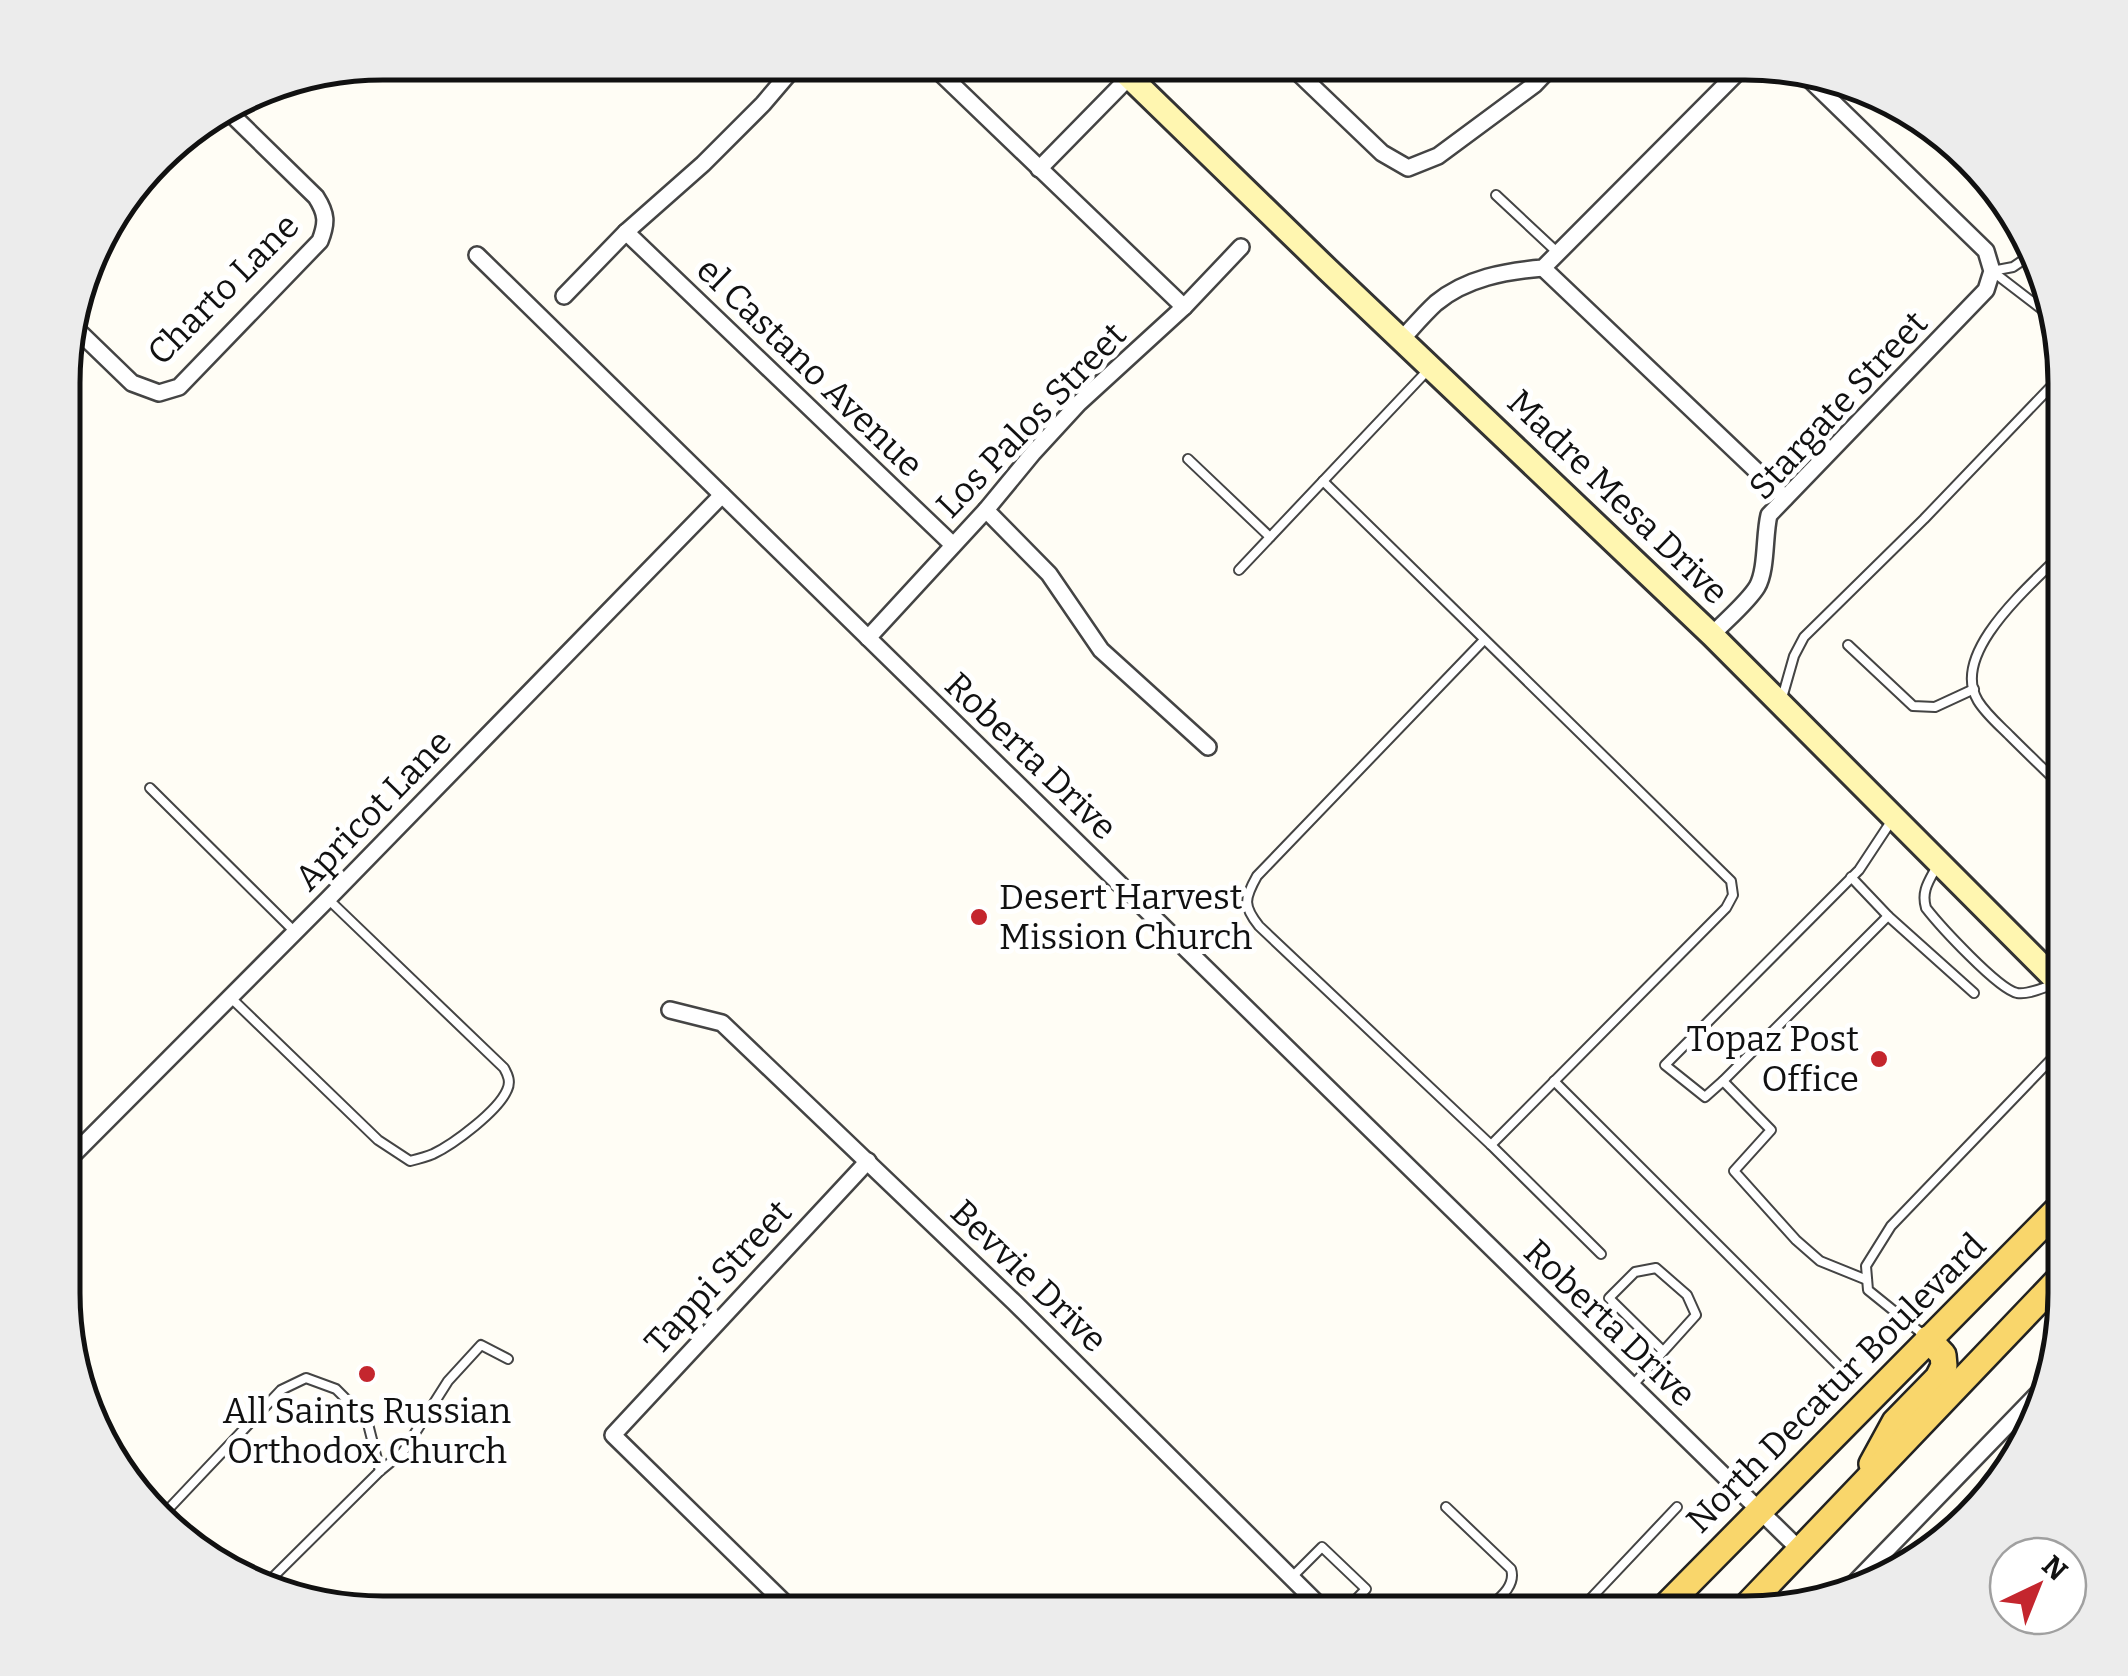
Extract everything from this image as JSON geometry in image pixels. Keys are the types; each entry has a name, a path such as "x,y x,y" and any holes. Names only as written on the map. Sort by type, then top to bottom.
{"main road":[{"name":"North Decatur Boulevard","path":"1676,1596 2047,1220"},
{"path":"1758,1595 2047,1293"},
{"path":"1856,1494 1895,1422 1938,1378 1944,1366 1943,1355 1928,1339"}],"street":[{"path":"564,296 626,232 703,164 783,80"},
{"path":"948,80 1184,307"},
{"path":"1038,170 1117,81"},
{"name":"Madre Mesa Drive","path":"1143,81 1402,339 1712,635 2047,971"},
{"path":"1306,81 1382,153 1408,168 1438,156 1539,81"},
{"path":"1402,339 1438,301 1477,280 1508,271 1543,268 1727,81"},
{"path":"1819,89 1986,252 1992,271"},
{"name":"Charto Lane","path":"84,337 132,383 159,393 179,386 320,242 327,224 316,197 236,119"},
{"name":"el Castano Avenue","path":"626,232 953,545"},
{"name":"Los Palos Street","path":"868,638 1078,403 1184,307 1241,247"},
{"name":"Roberta Drive","path":"477,256 1801,1551"},
{"path":"1543,268 1785,498"},
{"name":"Stargate Street","path":"1712,635 1757,587 1769,515 1986,290 1992,271"},
{"name":"Apricot Lane","path":"81,1147 722,496"},
{"path":"986,510 1049,574 1101,650 1208,747"},
{"name":"Bevvie Drive","path":"670,1010 722,1023 1014,1302 1309,1596"},
{"name":"Tappi Street","path":"777,1595 613,1435 868,1161"},
{"path":"1868,1570 2026,1406"},
{"path":"2014,1419 2019,1423"}],"lane":[{"path":"1496,195 1558,252"},
{"path":"1992,271 2022,261"},
{"path":"1992,271 2038,307"},
{"path":"1239,570 1431,367"},
{"path":"1781,703 1794,656 1804,637 2048,390"},
{"path":"1188,459 1270,537"},
{"path":"1323,481 1730,881 1733,895 1726,908 1491,1145"},
{"path":"2048,568 1989,630 1974,660 1971,676 1976,699 2048,773"},
{"path":"1484,640 1257,876 1248,894 1247,911 1600,1254"},
{"path":"1848,645 1914,706 1935,707 1974,688"},
{"path":"150,788 296,932"},
{"path":"1888,916 1705,1097 1666,1065 1859,870 1895,816"},
{"path":"1940,862 1925,888 1926,908 1983,968 2012,992 2047,989"},
{"path":"1852,877 1888,916 1974,993"},
{"path":"230,997 378,1140 410,1161 432,1155 450,1144 495,1107 509,1089 509,1076 504,1068 328,899"},
{"path":"1928,1339 1868,1290 1866,1266 1891,1226 2047,1063"},
{"path":"1554,1082 1848,1376"},
{"path":"1723,1082 1771,1130 1734,1171 1820,1261 1867,1280"},
{"path":"1632,1386 1696,1315 1687,1295 1656,1268 1634,1272 1609,1298 1663,1351"},
{"path":"275,1576 403,1452 448,1380 481,1345 508,1358"},
{"path":"170,1508 281,1390 306,1378 336,1389 367,1420 380,1471"},
{"path":"1446,1506 1510,1569 1512,1584 1501,1596"},
{"path":"1594,1596 1677,1507"},
{"path":"1291,1578 1322,1547 1366,1589 1359,1596"}],"place":[{"name":"Desert Harvest Mission Church","path":"979,917"},
{"name":"Topaz Post Office","path":"1879,1059"},
{"name":"All Saints Russian Orthodox Church","path":"367,1374"}]}
